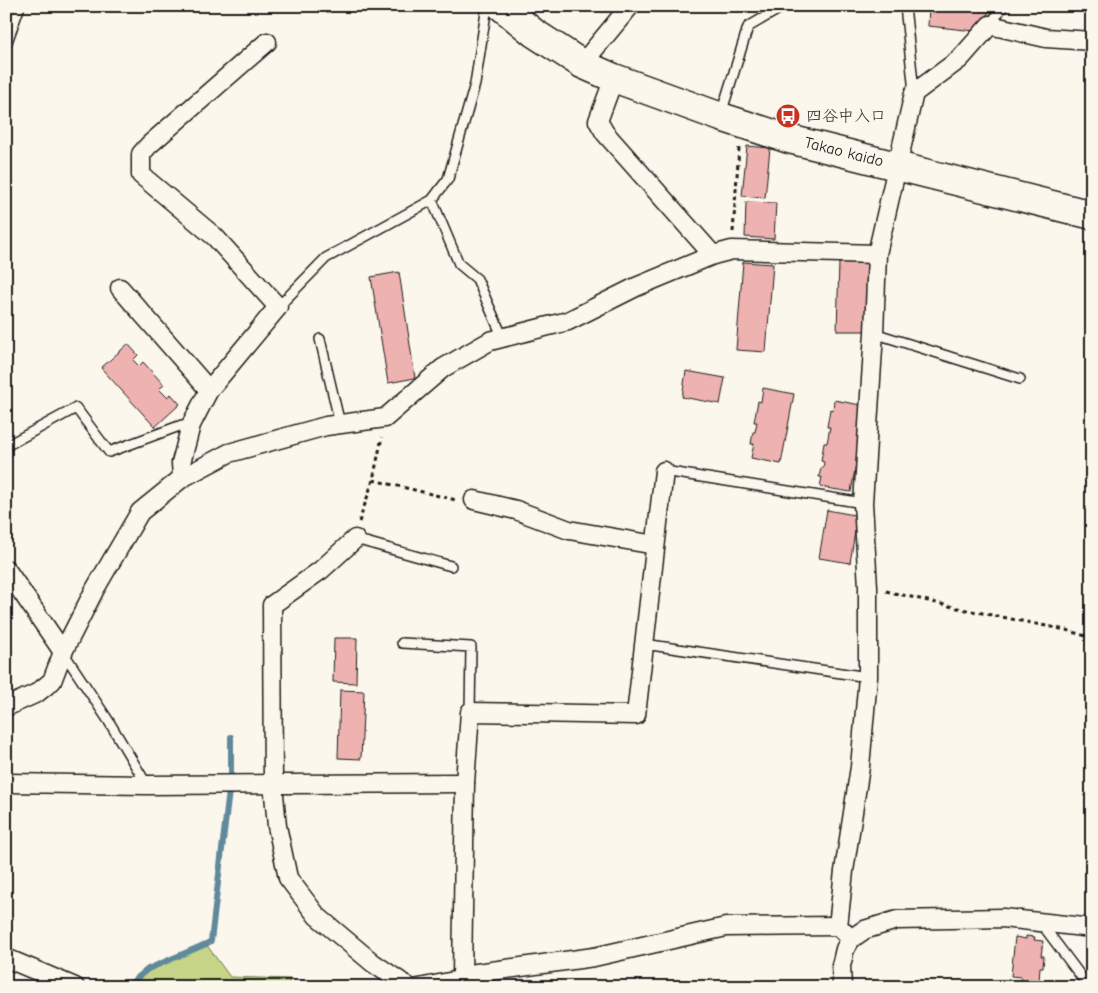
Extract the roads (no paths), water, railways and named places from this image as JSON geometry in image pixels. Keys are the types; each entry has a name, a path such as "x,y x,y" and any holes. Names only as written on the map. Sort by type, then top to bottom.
{"main road":[{"name":"Takao kaido","path":"501,6 534,33 582,64 614,78 730,120 789,138 1092,215"}],"street":[{"path":"582,64 630,6"},
{"path":"838,926 844,871 860,767 868,677 868,587 863,503 877,254 914,93 960,59 990,25 1046,38 1092,41"},
{"path":"182,478 181,462 192,425 209,390 278,307 215,237 141,175 141,154 267,42"},
{"path":"614,78 598,121 605,133 713,255"},
{"path":"6,707 37,694 52,681 95,589 140,512 182,478 229,454 286,437 326,426 385,418 443,368 490,341 568,321 636,287 713,255 732,250 877,254"},
{"path":"120,288 209,390"},
{"path":"664,471 636,715 470,712 465,783 462,975 594,958 726,927 838,926 851,939"},
{"path":"474,500 516,510 569,530 656,545"},
{"path":"355,539 321,570 272,605 273,784 277,826 288,878 317,916 373,963 407,986"},
{"path":"6,569 64,652"},
{"path":"6,783 465,783"},
{"path":"842,987 840,966 845,949 851,939 864,930 897,920 1003,918 1092,928"},
{"path":"6,958 75,987"}],"lane":[{"path":"6,45 20,6"},
{"path":"278,307 326,258 432,200 448,179 475,84 487,6"},
{"path":"730,120 748,27 784,6"},
{"path":"905,6 914,93"},
{"path":"990,25 1003,6"},
{"path":"432,200 459,264 477,279 503,338"},
{"path":"874,333 1020,379"},
{"path":"320,339 340,424"},
{"path":"6,446 76,408 109,452 182,425 192,425"},
{"path":"664,471 863,503"},
{"path":"355,539 451,566"},
{"path":"402,642 471,647 470,712"},
{"path":"644,644 868,677"},
{"path":"64,652 147,784"},
{"path":"1041,923 1089,987"},
{"path":"407,986 462,975"}],"waterway":[{"path":"231,737 231,778"},
{"path":"126,987 148,969 211,941 229,791"}],"place":[{"name":"四谷中入口","path":"788,116"}]}
